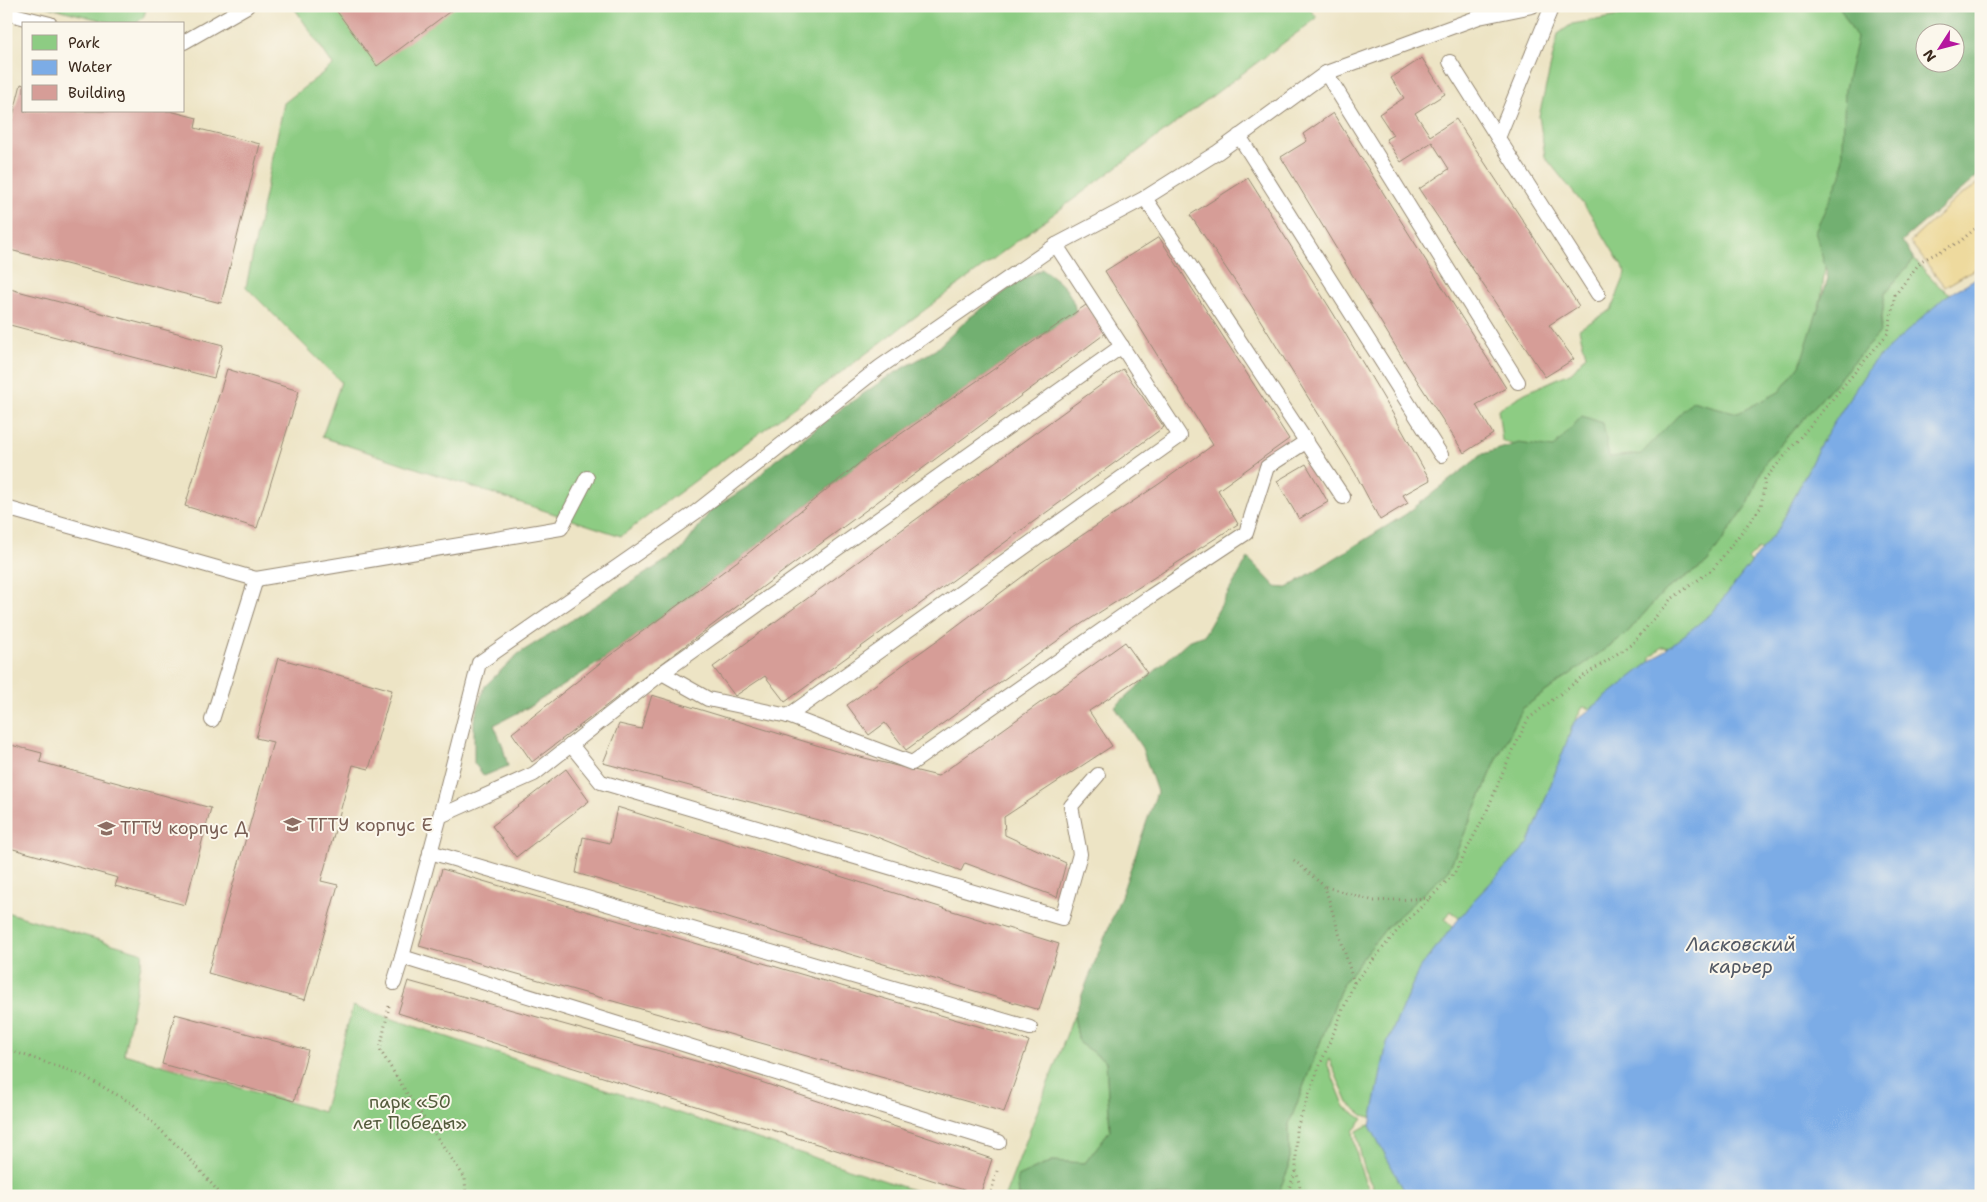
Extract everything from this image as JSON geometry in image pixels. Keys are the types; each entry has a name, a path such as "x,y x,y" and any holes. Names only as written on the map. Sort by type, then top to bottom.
{"lane":[{"path":"185,41 247,6"},
{"path":"394,983 440,816 479,663 696,512 880,367 1056,245 1144,198 1218,152 1326,72 1479,16 1532,6"},
{"path":"1498,138 1552,6"},
{"path":"6,12 43,22"},
{"path":"1450,62 1598,294"},
{"path":"1326,72 1518,382"},
{"path":"1239,136 1441,455"},
{"path":"1144,198 1343,497"},
{"path":"788,716 1180,436 1056,245"},
{"path":"440,816 534,774 662,673 1122,346"},
{"path":"662,673 708,699 788,716 912,763 1151,596 1246,533 1267,467 1306,441"},
{"path":"6,508 256,580 561,528 587,478"},
{"path":"212,720 256,580"},
{"path":"571,745 601,782 1062,918 1080,854 1072,806 1098,774"},
{"path":"430,852 1030,1028"},
{"path":"402,957 999,1142"}],"path":[{"path":"1302,1196 1296,1170 1296,1130 1318,1070 1354,983 1397,931 1454,874 1486,813 1528,719 1582,677 1632,644 1670,600 1713,569 1761,507 1765,479 1888,333 1895,295 1921,261 1959,242 1981,224"},
{"path":"1294,860 1325,887 1374,901 1430,898"},
{"path":"1325,887 1354,983"},
{"path":"394,983 380,1050 406,1092 465,1178 466,1196"},
{"path":"6,1048 80,1074 133,1104 185,1154 222,1196"},
{"path":"1286,1196 1296,1170"},
{"path":"6,1189 35,1196"}],"green space":[{"path":"45,6 147,6 144,16 138,22 108,22"},
{"path":"293,6 1308,6 1317,18 621,536 322,437 341,382 246,287 284,103 333,65"},
{"path":"1678,6 1849,6 1857,14 1863,117 1830,228 1815,348 1773,413 1599,474 1502,441 1498,409 1525,393 1572,372 1586,355 1579,329 1611,310 1626,273 1590,213 1545,157 1539,116 1558,34 1572,24"},
{"path":"1839,6 1981,6 1981,173 1902,241 1914,259 1885,293 1880,332 1764,464 1749,502 1707,563 1664,591 1626,634 1523,708 1498,757 1448,871 1387,927 1343,983 1289,1124 1289,1167 1277,1196 1019,1196 1017,1177 1053,1161 1085,1163 1110,1130 1106,1061 1079,1043 1074,1015 1121,896 1157,792 1142,748 1115,707 1188,641 1204,635 1248,558 1276,587 1287,588 1406,514 1483,454 1519,443 1553,448 1582,416 1603,423 1609,457 1641,454 1692,401 1738,413 1779,392 1800,365 1828,278 1815,231 1842,173 1845,88 1857,38"},
{"path":"1914,259 1940,287 1959,299 1778,567 1758,549 1748,559 1763,575 1678,648 1662,647 1651,657 1649,673 1599,711 1583,707 1571,728 1576,730 1598,774 1467,926 1451,911 1445,919 1457,931 1391,1123 1363,1115 1348,1103 1329,1059 1327,1063 1345,1107 1363,1119 1353,1131 1359,1165 1373,1196 1277,1196 1289,1167 1289,1124 1343,983 1387,927 1448,871 1498,757 1523,708 1626,634 1664,591 1707,563 1749,502 1764,464 1880,332 1885,293"},
{"path":"1042,269 1059,282 1068,292 1076,312 862,461 740,559 609,656 529,707 494,725 508,766 484,776 474,763 474,720 485,686 518,654 681,551 711,510 750,485 773,462 837,412 886,378 935,350 969,318 1018,282"},
{"name":"парк «50 лет Победы»","path":"6,912 143,953 124,1054 323,1112 353,1006 931,1196 6,1196"},
{"path":"1074,1015 1079,1043 1106,1061 1110,1130 1085,1163 1052,1161 1018,1177 1019,1196 1005,1196"},
{"path":"1377,1123 1416,1177 1398,1196 1379,1196 1370,1181 1364,1165 1357,1131"}],"sand":[{"path":"1981,182 1981,265 1945,287 1910,242 1956,199"}],"water":[{"name":"Ласковский карьер","path":"1981,275 1981,1196 1407,1196 1370,1126 1387,1043 1419,969 1473,901 1529,843 1574,722 1712,613 1780,526 1821,443 1872,363 1945,297"}],"building":[{"path":"333,6 457,6 377,66"},
{"path":"1422,58 1445,94 1415,113 1430,136 1456,119 1579,306 1549,325 1574,359 1545,377 1419,189 1449,169 1432,142 1401,162 1386,139 1393,135 1379,114 1404,98 1391,78"},
{"path":"21,84 22,112 174,112 197,118 195,128 260,144 221,303 6,249 6,144"},
{"path":"1333,113 1506,388 1476,405 1493,434 1464,453 1402,357 1281,157 1307,141 1303,134"},
{"path":"1248,178 1333,313 1430,480 1403,495 1408,503 1380,520 1355,473 1249,302 1190,215"},
{"path":"1159,237 1289,439 1218,490 1238,524 1075,628 906,750 885,723 869,735 847,705 1042,562 1159,484 1213,445 1105,271"},
{"path":"6,288 223,345 214,378 6,324"},
{"path":"1086,305 1106,333 789,567 532,762 512,733 609,656 747,554 862,461"},
{"path":"227,369 299,391 257,528 185,506"},
{"path":"1123,369 1164,427 785,702 765,676 735,696 713,667"},
{"path":"1306,464 1328,502 1299,519 1277,481"},
{"path":"1125,642 1147,673 1089,711 1112,746 1004,817 1005,835 1066,863 1057,897 965,863 961,871 867,833 603,763 619,724 641,729 652,695 836,751 938,776"},
{"name":"ТГТУ корпус Е","path":"278,658 392,690 369,769 353,765 321,881 338,885 305,1000 208,973 273,742 256,738"},
{"name":"ТГТУ корпус Д","path":"7,744 42,753 40,762 211,808 185,905 115,886 118,878 6,847"},
{"path":"566,769 589,801 516,857 492,826"},
{"path":"617,807 1059,944 1039,1010 576,873 583,837 610,843"},
{"path":"442,869 1029,1041 1004,1112 419,946"},
{"path":"408,981 710,1065 992,1159 980,1195 398,1013"},
{"path":"175,1014 308,1050 294,1101 162,1064"}],"place":[{"name":"ТГТУ корпус Е","path":"293,825"},
{"name":"ТГТУ корпус Д","path":"106,828"}]}
